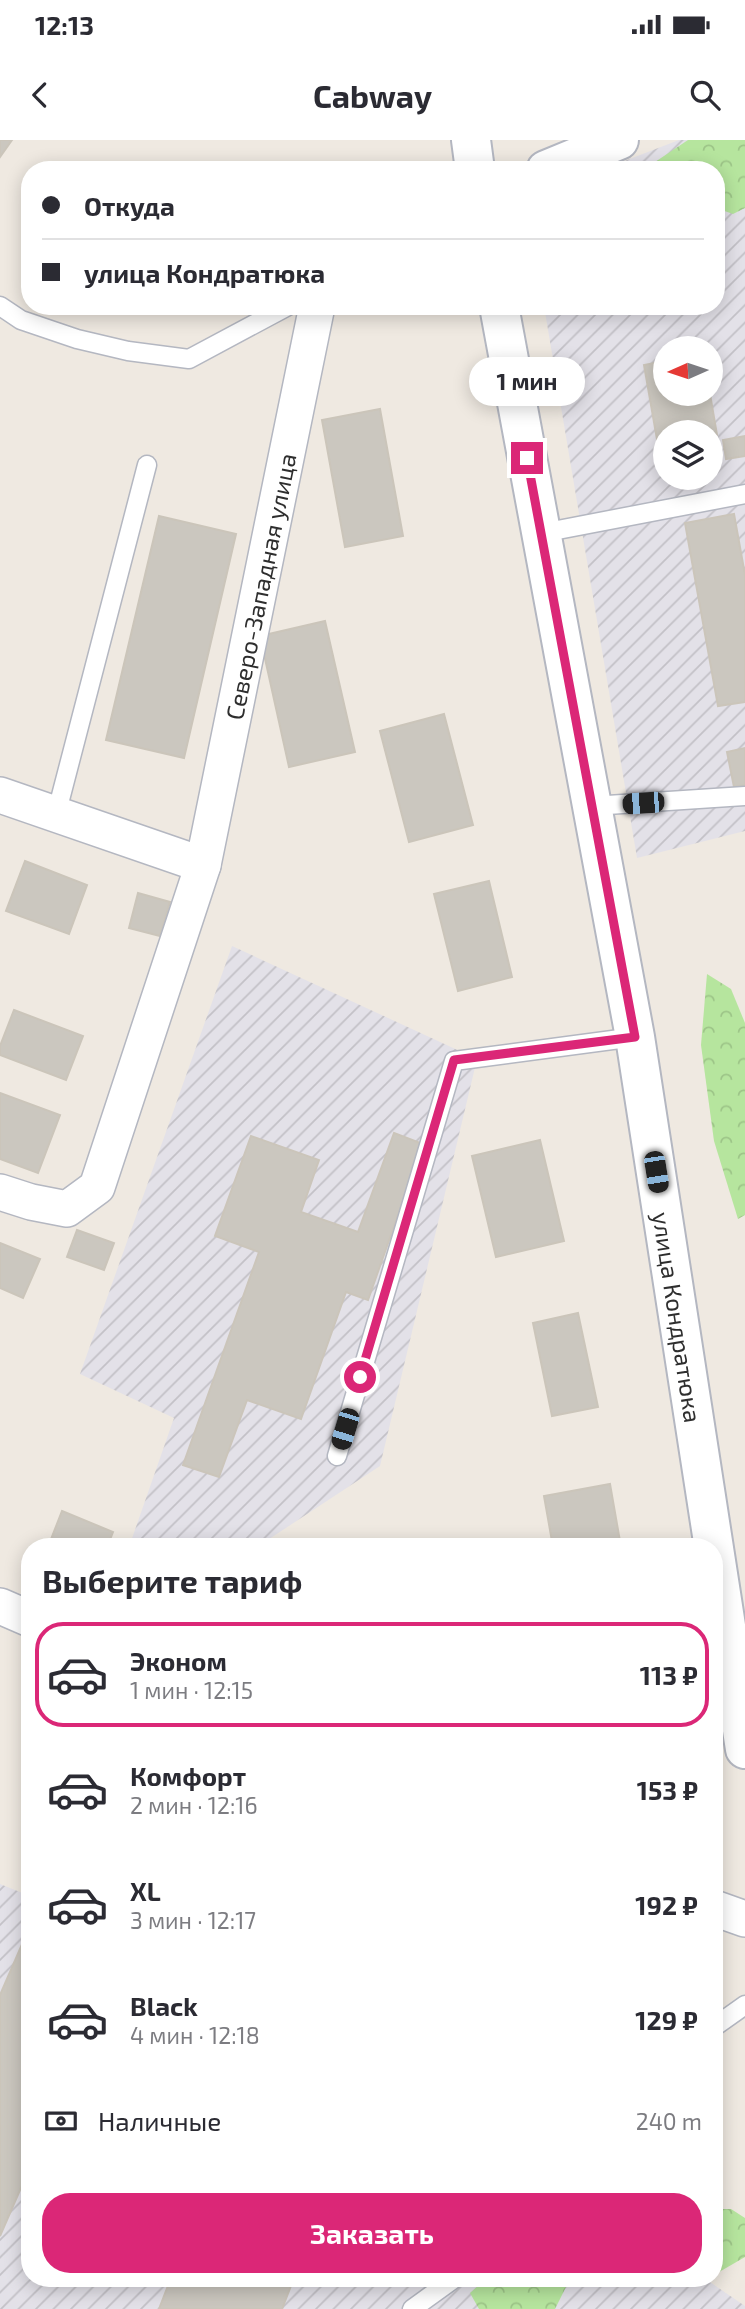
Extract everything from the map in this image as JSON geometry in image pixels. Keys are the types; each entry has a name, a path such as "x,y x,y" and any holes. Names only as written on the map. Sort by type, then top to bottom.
{"main road":[{"path":"471,140 474,161"},
{"path":"568,161 619,140"},
{"name":"улица Кондратюка","path":"501,315 635,1037 720,1538"},
{"name":"улица Кондратюка","path":"723,1553 736,1629 745,1749"}],"street":[{"name":"Северо-Западная улица","path":"0,1192 67,1209 97,1187 203,865 315,315"},
{"path":"0,795 203,865"},
{"path":"0,1606 21,1615"},
{"path":"723,1911 745,1919"}],"lane":[{"path":"0,306 21,320 77,339 128,351 189,359 271,315"},
{"path":"55,815 147,465"},
{"path":"542,533 745,494"},
{"path":"592,806 745,796"},
{"path":"337,1456 454,1060 635,1037"},
{"path":"723,2021 745,2005"},
{"path":"412,2309 443,2287"}],"shaded area":[{"path":"679,140 745,140 745,831 637,858 546,315 725,315 725,161 624,161"},
{"path":"232,946 477,1059 380,1466 271,1538 132,1538 174,1418 80,1374"},
{"path":"0,1884 21,1892 21,2287 717,2287 745,2306 745,2309 0,2309"}],"green space":[{"path":"688,140 745,140 745,208 733,214 725,211 725,161 656,161"},
{"path":"707,974 731,989 745,1023 745,1215 738,1219 714,1141 701,1045"},
{"path":"723,2209 731,2209 745,2218 745,2257 723,2270"},
{"path":"477,2287 566,2287 555,2309 479,2309 470,2293"}],"building":[{"path":"0,140 12,140 0,157"},
{"path":"653,363 653,406 712,406 714,420 654,420 644,365"},
{"path":"380,409 403,536 345,547 322,420"},
{"path":"745,436 745,456 726,459 723,440"},
{"path":"734,514 745,575 745,702 718,706 685,523"},
{"path":"159,516 236,534 184,758 106,740"},
{"path":"325,621 355,752 289,767 260,636"},
{"path":"444,714 473,825 409,842 380,731"},
{"path":"745,748 745,785 734,787 727,752"},
{"path":"25,861 87,885 69,934 6,911"},
{"path":"489,881 512,977 458,991 434,894"},
{"path":"138,893 170,902 160,936 129,928"},
{"path":"14,1010 83,1036 66,1080 0,1055 0,1046"},
{"path":"0,1093 60,1115 38,1173 0,1159"},
{"path":"394,1133 423,1144 368,1300 346,1292 301,1419 247,1400 219,1477 183,1465 259,1252 215,1236 251,1136 319,1160 301,1212 358,1232"},
{"path":"540,1140 564,1241 496,1257 472,1156"},
{"path":"77,1230 114,1243 104,1270 67,1257"},
{"path":"0,1243 40,1259 23,1298 0,1288"},
{"path":"578,1313 598,1407 552,1416 533,1323"},
{"path":"610,1484 619,1538 551,1538 544,1496"},
{"path":"62,1511 113,1532 111,1538 52,1538"},
{"path":"21,1947 21,2188 0,2236 0,1995"},
{"path":"168,2287 291,2287 282,2309 159,2309"}],"route":[{"path":"360,1377 454,1060 635,1037 527,458"}]}
